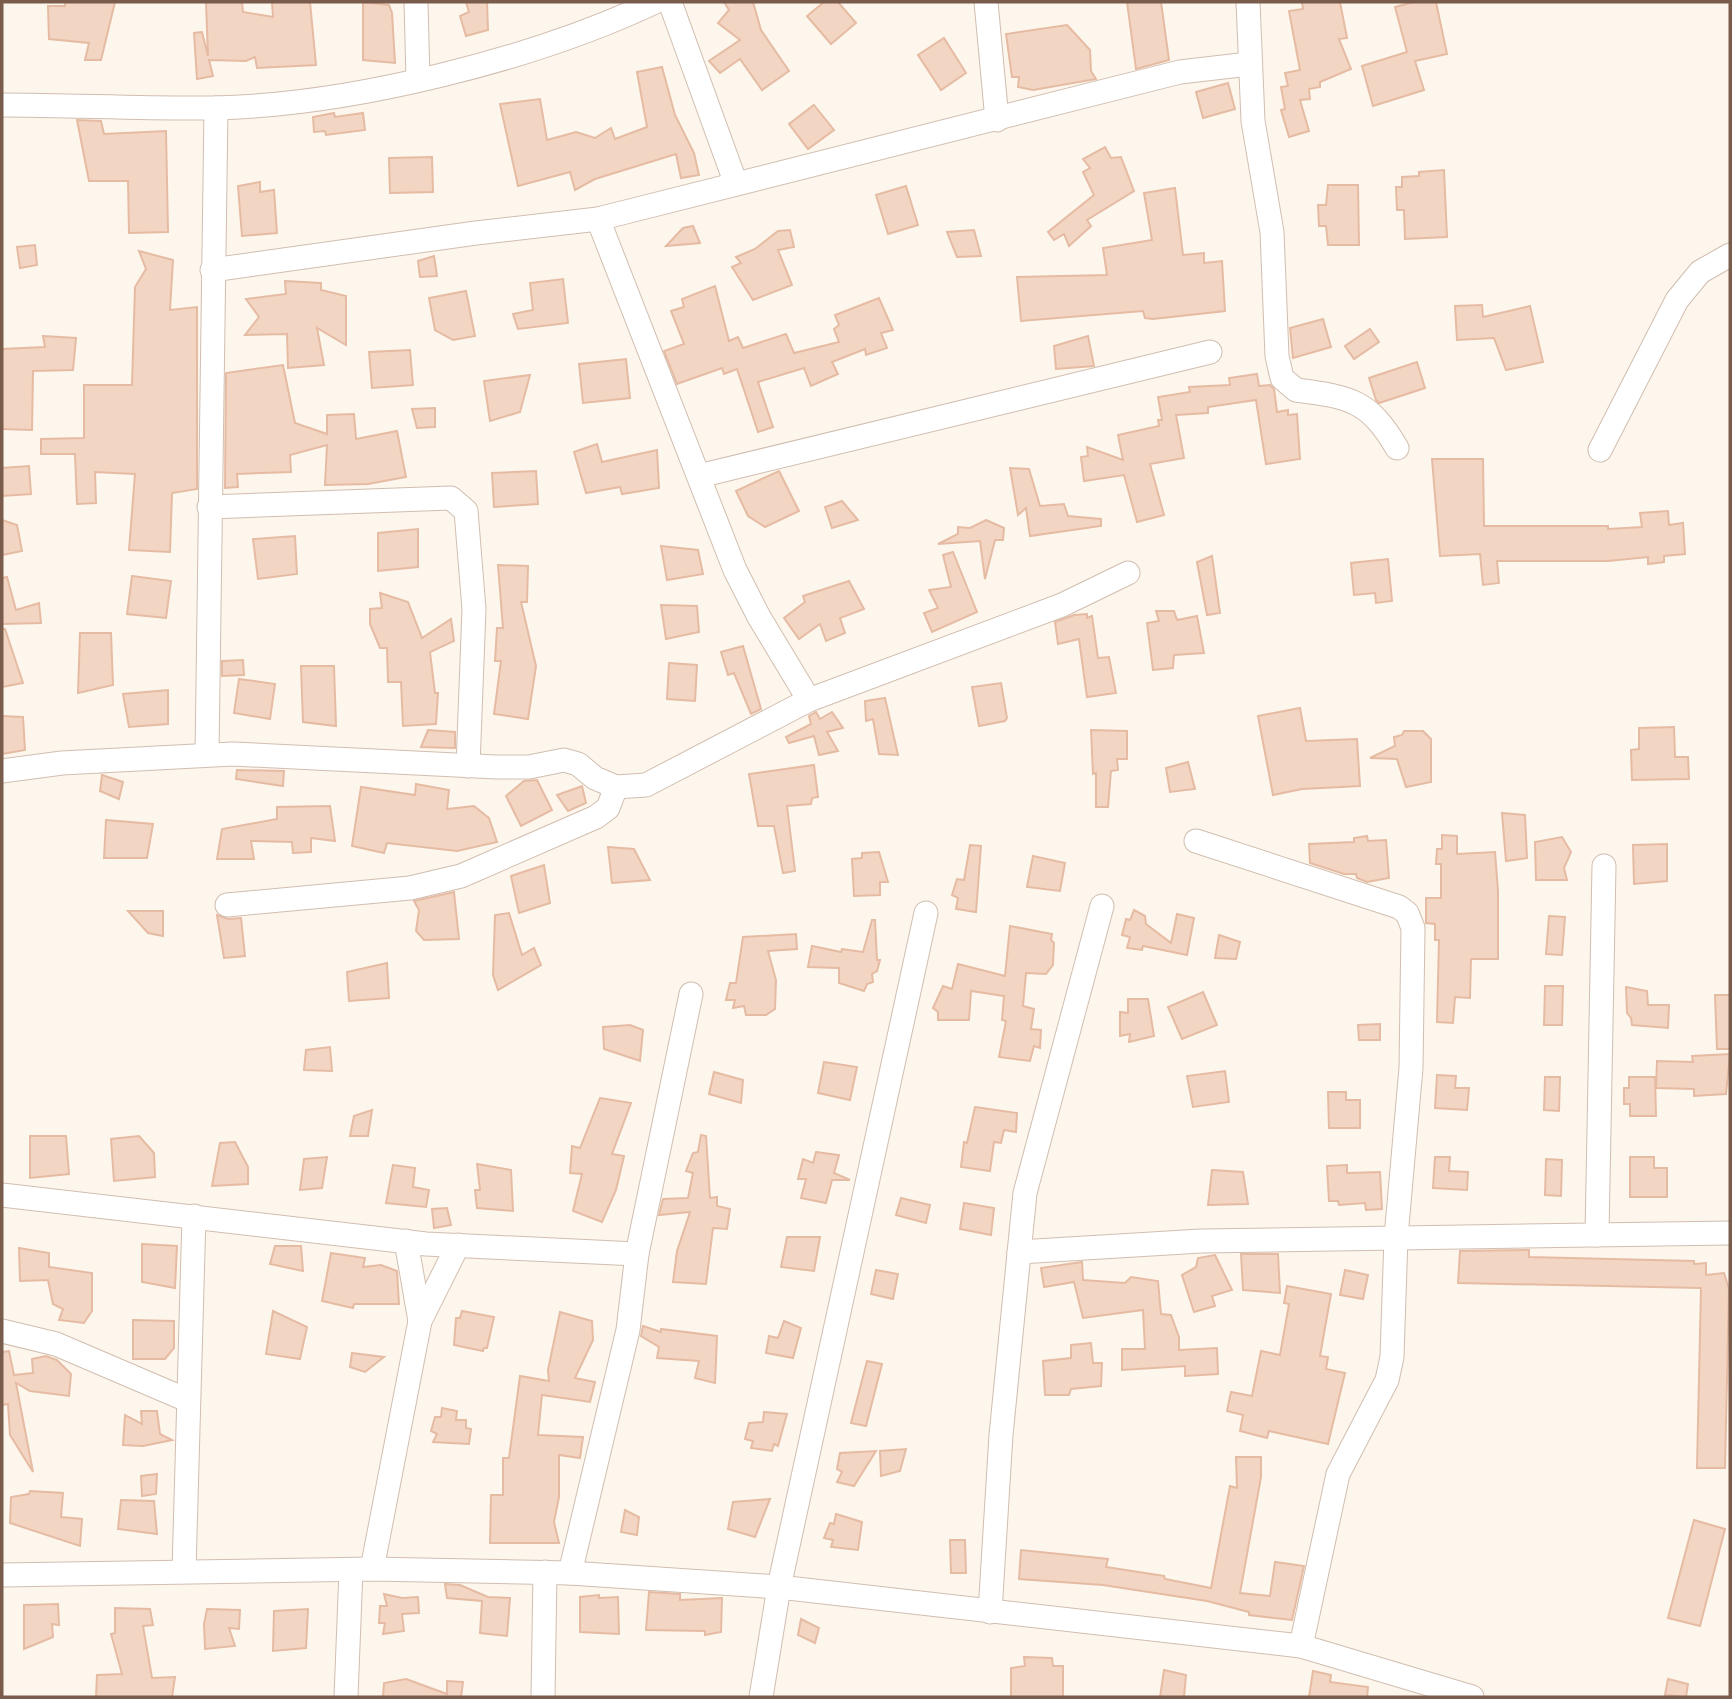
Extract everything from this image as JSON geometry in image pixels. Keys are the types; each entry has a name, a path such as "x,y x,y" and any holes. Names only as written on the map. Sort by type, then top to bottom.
{"street":[{"path":"416,2 418,79"},
{"path":"2,105 216,108 333,96 452,72 577,34 654,2"},
{"path":"670,2 736,184"},
{"path":"986,2 997,120"},
{"path":"1248,2 1253,121 1272,232 1277,356 1282,378 1296,390 1326,394 1370,411 1381,422 1397,448"},
{"path":"212,270 476,233 598,219 1180,72 1249,64"},
{"path":"207,755 216,108"},
{"path":"598,219 735,570 759,617 809,699"},
{"path":"1600,450 1682,293 1700,272 1730,255"},
{"path":"699,476 1210,352"},
{"path":"209,507 451,498 466,511 474,610 468,766"},
{"path":"2,771 62,763 207,755 529,767 564,760 578,764 596,778 616,787 636,786 659,781 809,699 1062,606 1128,573"},
{"path":"228,905 410,888 461,876 596,817 608,808 616,787"},
{"path":"1196,841 1399,907 1412,921 1411,1068 1396,1237 1392,1357 1387,1380 1338,1474 1301,1646"},
{"path":"1597,1235 1604,866"},
{"path":"990,1612 1000,1435 1026,1193 1102,906"},
{"path":"761,1697 779,1587 926,912"},
{"path":"570,1573 628,1330 637,1254 691,994"},
{"path":"2,1195 407,1241 637,1254"},
{"path":"184,1571 194,1216"},
{"path":"1019,1252 1201,1241 1730,1233"},
{"path":"407,1241 420,1321"},
{"path":"346,1697 362,1569 420,1321 458,1245"},
{"path":"2,1331 56,1344 187,1400"},
{"path":"2,1575 362,1569 570,1573 779,1587 1301,1646 1472,1697"},
{"path":"543,1697 545,1572"}],"building":[{"path":"65,2 115,2 101,60 85,60 89,43 49,39 48,6 65,6"},
{"path":"206,2 242,2 243,12 273,17 272,2 310,2 316,65 257,68 255,57 246,61 209,60 213,76 197,79 194,33 202,32 208,56"},
{"path":"363,2 389,5 392,13 395,63 363,60"},
{"path":"466,2 487,2 488,30 466,36 460,16 469,12"},
{"path":"724,2 753,2 761,30 789,71 762,90 740,59 720,73 709,61 740,40 718,23 729,10"},
{"path":"824,2 838,2 856,23 831,44 807,16"},
{"path":"1127,2 1161,2 1169,60 1136,69"},
{"path":"1302,2 1340,2 1347,38 1339,39 1351,69 1320,82 1320,87 1309,89 1310,99 1300,100 1309,131 1289,137 1281,110 1285,109 1281,87 1288,86 1285,73 1300,70 1289,11 1303,9"},
{"path":"1414,2 1436,2 1447,54 1415,61 1424,90 1373,106 1362,66 1407,52 1395,7"},
{"path":"1067,25 1090,50 1091,71 1096,79 1033,90 1018,87 1019,77 1012,77 1006,34"},
{"path":"944,38 966,73 941,90 918,55"},
{"path":"662,67 675,115 694,153 699,175 681,178 676,154 595,179 575,190 570,172 518,186 500,104 540,99 547,140 576,132 595,138 611,128 615,139 647,127 637,72"},
{"path":"1228,83 1235,109 1203,118 1196,92"},
{"path":"814,105 834,130 808,149 789,124"},
{"path":"334,113 335,117 363,113 365,130 326,135 325,131 314,132 313,117"},
{"path":"77,120 101,121 104,134 166,131 168,232 129,233 128,181 89,181"},
{"path":"1105,147 1111,158 1121,157 1134,191 1087,220 1091,226 1069,246 1064,234 1054,240 1048,232 1094,195 1083,172 1090,168 1083,159"},
{"path":"432,157 433,192 390,193 389,158"},
{"path":"1444,170 1447,237 1405,239 1404,210 1397,210 1396,187 1402,187 1402,177 1419,176 1419,172"},
{"path":"260,182 260,192 274,190 277,233 242,236 238,186"},
{"path":"1328,185 1358,185 1359,245 1328,245 1326,226 1319,226 1318,205 1326,205"},
{"path":"906,186 918,225 888,234 876,195"},
{"path":"1175,188 1183,255 1204,253 1204,263 1222,261 1225,311 1153,319 1145,318 1143,311 1021,321 1017,277 1107,275 1103,248 1152,240 1144,193"},
{"path":"693,226 700,243 666,246 683,228"},
{"path":"790,230 794,247 778,250 792,285 753,300 732,267 741,263 736,257 755,249 778,231"},
{"path":"974,230 981,256 957,257 947,232"},
{"path":"35,245 37,265 20,268 17,247"},
{"path":"139,251 173,260 170,310 197,307 197,489 172,493 170,552 129,550 135,474 95,472 96,503 77,504 75,454 41,454 41,439 84,438 84,385 132,385 135,287 146,269"},
{"path":"434,256 437,276 420,277 418,261"},
{"path":"563,279 568,323 518,329 513,314 533,310 530,283"},
{"path":"285,281 321,283 321,290 346,296 346,345 317,328 324,365 288,368 287,334 245,335 259,317 246,299 286,294"},
{"path":"715,286 729,341 738,337 743,348 786,334 794,353 839,342 834,329 839,325 835,315 879,298 893,330 881,333 887,348 866,355 865,349 832,362 838,374 811,386 804,368 758,382 773,427 758,432 737,369 724,374 722,368 677,384 664,351 684,344 671,311 684,307 682,299"},
{"path":"466,291 475,336 453,340 435,330 429,298"},
{"path":"1482,305 1483,317 1530,306 1543,362 1506,370 1494,338 1457,340 1455,306"},
{"path":"1323,319 1331,347 1293,358 1290,328"},
{"path":"1370,329 1379,342 1354,359 1345,346"},
{"path":"43,336 76,338 73,370 33,371 32,430 2,429 2,349 45,347"},
{"path":"1088,336 1094,366 1056,369 1054,346"},
{"path":"410,350 413,385 372,388 369,352"},
{"path":"626,359 630,398 583,403 579,364"},
{"path":"1417,362 1425,388 1379,403 1376,400 1369,378"},
{"path":"283,365 295,423 327,434 327,415 354,414 356,439 397,431 406,477 368,484 325,485 327,445 290,455 291,472 237,474 238,487 225,488 226,373"},
{"path":"1257,374 1259,386 1270,385 1274,389 1277,412 1288,410 1288,415 1297,414 1300,459 1266,464 1256,400 1208,407 1208,413 1176,415 1184,458 1150,464 1164,515 1137,522 1124,475 1084,481 1081,457 1088,456 1087,447 1123,460 1118,435 1159,426 1158,420 1162,420 1158,397 1190,392 1189,387 1230,385 1229,378"},
{"path":"530,375 520,412 490,421 484,381"},
{"path":"435,408 435,427 417,428 412,409"},
{"path":"597,444 602,462 657,450 659,488 622,494 620,487 586,493 574,452"},
{"path":"1432,459 1483,459 1484,526 1608,526 1608,529 1642,527 1640,513 1668,511 1669,525 1683,523 1685,554 1664,556 1664,562 1648,564 1648,557 1608,561 1497,561 1499,583 1483,585 1480,554 1440,556"},
{"path":"29,466 31,494 2,496 2,468"},
{"path":"1010,468 1029,469 1040,506 1064,504 1068,516 1101,519 1101,526 1030,536 1026,508 1018,515"},
{"path":"536,471 538,504 494,507 492,473"},
{"path":"779,471 799,511 765,527 748,516 736,491"},
{"path":"842,501 858,520 832,528 825,507"},
{"path":"2,520 17,525 22,551 2,555"},
{"path":"986,520 1004,528 1003,540 995,540 985,579 980,541 938,544 958,534 958,527 970,528"},
{"path":"418,529 418,567 378,571 378,533"},
{"path":"295,536 297,574 258,579 253,539"},
{"path":"661,546 698,550 703,574 667,580"},
{"path":"953,552 977,612 932,632 924,613 938,608 929,590 951,587 943,555"},
{"path":"1212,556 1220,613 1207,615 1197,562"},
{"path":"1388,559 1392,601 1376,603 1375,593 1354,595 1351,563"},
{"path":"498,565 528,566 527,602 521,602 536,666 528,719 494,714 501,661 495,661 497,628 503,628"},
{"path":"132,576 171,581 166,618 127,614"},
{"path":"7,577 16,610 39,603 41,623 2,624 2,578"},
{"path":"849,581 864,609 840,618 845,633 826,641 820,624 799,639 784,618 805,602 803,596"},
{"path":"380,593 408,602 422,638 451,619 454,641 430,652 435,693 438,693 436,724 403,726 401,682 388,682 387,648 380,648 370,624 370,609 382,608"},
{"path":"661,605 697,606 699,632 666,639"},
{"path":"1156,611 1174,611 1177,620 1197,616 1204,653 1174,655 1173,668 1153,670 1147,623 1159,621"},
{"path":"1087,614 1087,618 1092,616 1098,658 1109,657 1116,693 1087,697 1079,639 1058,644 1055,622 1074,615"},
{"path":"2,629 5,629 23,683 2,687"},
{"path":"80,633 111,633 113,685 78,693"},
{"path":"743,646 761,709 751,714 734,673 728,675 721,652"},
{"path":"243,660 244,675 222,676 222,661"},
{"path":"669,663 697,665 695,701 667,699"},
{"path":"301,666 334,666 336,726 303,722"},
{"path":"239,679 275,684 270,719 234,713"},
{"path":"1001,683 1007,718 1005,721 979,726 972,687"},
{"path":"168,690 168,724 129,727 123,694"},
{"path":"885,698 898,755 879,754 873,719 866,721 865,701"},
{"path":"1300,708 1306,741 1357,739 1360,786 1302,789 1273,795 1258,716"},
{"path":"816,712 820,719 832,712 843,728 827,732 838,751 819,755 814,736 789,743 786,737 811,724 809,716"},
{"path":"2,716 23,717 25,750 2,754"},
{"path":"1674,727 1675,757 1688,757 1689,779 1632,780 1631,750 1639,749 1639,728"},
{"path":"428,730 455,732 455,748 421,747"},
{"path":"1091,730 1127,731 1127,759 1117,759 1118,770 1111,771 1108,807 1096,807 1096,773 1093,774"},
{"path":"1404,731 1423,731 1431,739 1431,782 1406,787 1397,759 1370,758 1395,746 1394,737 1402,735"},
{"path":"1188,762 1195,789 1170,792 1166,768"},
{"path":"814,765 818,797 812,798 811,804 787,806 795,871 783,873 774,826 758,826 749,774"},
{"path":"237,770 284,771 283,786 236,779"},
{"path":"102,775 123,782 119,799 100,791"},
{"path":"537,780 552,810 521,826 506,796 524,781"},
{"path":"416,784 449,790 447,809 474,806 489,818 497,842 457,851 387,843 384,853 352,846 361,787 415,795"},
{"path":"582,786 586,803 568,811 557,795"},
{"path":"330,806 335,841 311,838 311,852 293,853 292,842 251,841 254,859 217,859 222,829 277,819 277,807"},
{"path":"1502,813 1525,815 1527,858 1506,861"},
{"path":"106,820 153,824 147,858 104,858"},
{"path":"1442,835 1457,836 1457,854 1495,852 1498,891 1498,959 1471,959 1470,998 1455,997 1453,1023 1437,1022 1439,940 1435,940 1435,924 1426,923 1426,898 1441,898 1441,864 1436,864 1437,849 1442,849"},
{"path":"1367,836 1368,841 1386,840 1389,878 1367,882 1357,878 1356,874 1344,874 1310,863 1309,844 1354,842 1354,838"},
{"path":"1562,837 1571,852 1564,868 1567,880 1536,880 1535,842"},
{"path":"1667,844 1667,881 1634,884 1633,845"},
{"path":"970,845 981,846 976,912 956,909 958,898 952,895 957,879 964,880"},
{"path":"608,847 634,849 650,880 612,883"},
{"path":"879,852 888,882 880,882 880,895 854,896 852,859 862,858 862,853"},
{"path":"1033,856 1065,863 1060,891 1027,887"},
{"path":"544,865 550,903 519,913 511,876"},
{"path":"454,892 459,939 424,940 416,931 419,910 414,901"},
{"path":"1134,910 1145,916 1146,924 1171,943 1177,914 1194,918 1187,955 1143,946 1142,950 1127,948 1130,937 1122,935 1126,919 1130,920"},
{"path":"128,911 163,911 163,936 148,933"},
{"path":"509,913 522,955 534,948 541,965 498,990 493,975 495,915"},
{"path":"217,915 228,919 241,918 245,956 224,958"},
{"path":"1549,916 1565,917 1562,955 1546,954"},
{"path":"872,920 875,920 877,960 880,960 877,971 872,974 873,982 867,984 864,991 839,983 839,968 808,967 812,946 841,952 842,949 863,952"},
{"path":"1010,926 1052,934 1051,940 1054,943 1053,965 1046,974 1026,973 1023,1006 1034,1009 1031,1029 1041,1030 1040,1048 1034,1046 1030,1061 999,1057 1006,1021 1002,1020 1004,996 971,991 969,1020 938,1020 938,1012 933,1008 943,986 952,989 958,964 1005,976"},
{"path":"796,934 797,949 768,951 776,980 775,1009 766,1015 746,1015 744,1006 733,1008 735,1000 726,1000 730,983 736,983 743,937"},
{"path":"1219,935 1240,942 1236,959 1215,958"},
{"path":"387,963 389,998 349,1001 347,972"},
{"path":"1545,986 1563,986 1562,1025 1544,1025"},
{"path":"1626,987 1647,991 1648,1005 1669,1005 1668,1028 1632,1025 1627,1013"},
{"path":"1203,992 1217,1025 1182,1039 1168,1007"},
{"path":"1715,995 1730,995 1730,1049 1717,1049"},
{"path":"1128,999 1148,999 1154,1036 1129,1042 1130,1034 1120,1036 1120,1012 1128,1013"},
{"path":"1380,1024 1380,1040 1359,1040 1358,1025"},
{"path":"630,1025 643,1030 640,1061 604,1049 603,1027"},
{"path":"330,1047 332,1071 304,1070 306,1050"},
{"path":"1730,1054 1726,1094 1694,1096 1694,1089 1656,1088 1657,1061 1693,1062 1692,1056"},
{"path":"824,1062 857,1067 850,1100 818,1093"},
{"path":"1225,1071 1229,1102 1193,1107 1187,1076"},
{"path":"714,1072 743,1080 741,1103 709,1094"},
{"path":"1437,1075 1456,1076 1455,1088 1469,1088 1467,1110 1435,1108"},
{"path":"1545,1077 1560,1077 1559,1111 1544,1110"},
{"path":"1629,1077 1655,1077 1656,1116 1630,1116 1630,1104 1624,1104 1624,1088 1629,1088"},
{"path":"1328,1092 1346,1092 1346,1100 1360,1100 1360,1128 1329,1128"},
{"path":"600,1098 631,1103 612,1154 624,1156 616,1190 602,1222 573,1211 582,1174 570,1173 572,1146 580,1148"},
{"path":"975,1107 1017,1113 1016,1132 1004,1130 1001,1143 994,1142 990,1171 961,1167 964,1142 967,1143"},
{"path":"372,1110 368,1136 350,1136 354,1116"},
{"path":"701,1135 706,1136 710,1198 717,1197 717,1206 730,1209 727,1229 713,1228 706,1284 673,1282 677,1251 690,1212 659,1215 663,1199 688,1198 693,1173 686,1171 693,1153 698,1152"},
{"path":"30,1136 66,1136 69,1174 30,1178"},
{"path":"139,1136 154,1153 155,1177 114,1181 111,1139"},
{"path":"235,1142 248,1167 248,1184 212,1186 220,1143"},
{"path":"816,1152 839,1155 834,1173 850,1180 832,1180 826,1203 801,1198 806,1179 798,1179 803,1159 813,1163"},
{"path":"327,1157 322,1188 300,1190 304,1159"},
{"path":"1435,1157 1450,1157 1449,1171 1468,1172 1467,1190 1433,1188"},
{"path":"1630,1157 1654,1157 1654,1168 1667,1168 1667,1197 1630,1197"},
{"path":"1546,1159 1562,1160 1561,1196 1545,1195"},
{"path":"477,1164 511,1170 513,1211 477,1208 475,1190 480,1190"},
{"path":"393,1165 415,1168 413,1187 429,1190 426,1207 386,1203"},
{"path":"1347,1165 1347,1173 1380,1172 1382,1209 1366,1210 1365,1203 1339,1205 1338,1201 1329,1201 1327,1166"},
{"path":"1212,1170 1243,1172 1248,1204 1208,1205"},
{"path":"901,1198 930,1205 926,1223 896,1215"},
{"path":"964,1203 994,1208 991,1235 960,1229"},
{"path":"447,1208 451,1225 434,1228 432,1209"},
{"path":"787,1237 820,1237 814,1271 781,1267"},
{"path":"142,1244 177,1246 175,1288 142,1282"},
{"path":"275,1246 301,1246 303,1271 270,1264"},
{"path":"19,1248 49,1253 49,1267 92,1273 92,1311 84,1323 59,1320 63,1309 53,1304 48,1280 20,1281"},
{"path":"1529,1250 1529,1257 1694,1261 1694,1264 1706,1263 1706,1275 1724,1273 1729,1289 1725,1468 1697,1468 1701,1288 1458,1283 1460,1251"},
{"path":"331,1253 365,1258 363,1267 381,1265 397,1271 399,1304 354,1304 353,1308 322,1301"},
{"path":"1241,1254 1278,1254 1280,1293 1243,1290"},
{"path":"1215,1255 1232,1290 1212,1296 1215,1306 1194,1312 1182,1275 1196,1267 1198,1258"},
{"path":"1082,1262 1083,1280 1125,1283 1131,1277 1158,1281 1161,1314 1171,1315 1179,1337 1179,1350 1217,1348 1218,1374 1185,1376 1185,1366 1122,1370 1122,1349 1145,1349 1143,1310 1083,1318 1074,1282 1044,1287 1041,1268"},
{"path":"876,1270 898,1274 893,1299 871,1294"},
{"path":"1345,1270 1368,1275 1363,1299 1340,1295"},
{"path":"1287,1286 1331,1294 1320,1356 1328,1357 1326,1369 1345,1373 1328,1444 1269,1431 1267,1438 1240,1431 1243,1415 1227,1411 1231,1392 1252,1396 1261,1351 1280,1355 1289,1304 1284,1303"},
{"path":"273,1311 307,1327 300,1359 266,1354"},
{"path":"462,1311 494,1317 487,1348 483,1351 454,1345 456,1318 460,1318"},
{"path":"560,1312 592,1321 593,1340 575,1378 595,1382 590,1402 542,1395 538,1435 583,1437 580,1458 559,1455 559,1497 554,1522 559,1543 490,1543 491,1495 503,1495 503,1458 509,1458 520,1376 549,1381 548,1370"},
{"path":"133,1320 174,1321 174,1348 165,1359 133,1359"},
{"path":"784,1321 801,1328 793,1358 766,1353 769,1336 778,1338"},
{"path":"643,1326 661,1332 661,1329 717,1336 715,1383 695,1378 699,1361 657,1358 659,1347 641,1336"},
{"path":"1091,1343 1093,1363 1102,1363 1101,1386 1071,1389 1069,1395 1045,1395 1043,1361 1071,1358 1071,1345"},
{"path":"9,1351 14,1375 33,1373 32,1359 46,1356 57,1360 71,1374 69,1396 30,1391 16,1383 33,1472 10,1435 8,1404 2,1405 2,1352"},
{"path":"352,1353 384,1357 365,1372 350,1367"},
{"path":"867,1361 882,1364 866,1426 851,1423"},
{"path":"442,1408 457,1411 456,1420 466,1420 466,1428 471,1429 469,1444 433,1442 437,1434 431,1431 435,1417 441,1417"},
{"path":"141,1411 157,1411 160,1434 172,1440 143,1446 123,1445 125,1415 142,1424"},
{"path":"764,1412 787,1414 778,1446 774,1444 772,1451 751,1448 753,1441 745,1439 749,1423 763,1422"},
{"path":"906,1449 900,1471 881,1476 880,1451"},
{"path":"876,1451 854,1486 837,1482 842,1472 837,1469 840,1453"},
{"path":"1236,1457 1261,1457 1261,1477 1240,1593 1270,1596 1275,1562 1304,1566 1292,1620 1249,1615 1249,1612 1207,1601 1103,1585 1019,1579 1021,1550 1108,1559 1106,1567 1164,1576 1165,1579 1211,1588 1230,1486 1237,1488"},
{"path":"157,1474 156,1494 142,1496 141,1476"},
{"path":"30,1491 63,1493 61,1517 82,1519 80,1546 10,1523 11,1497 29,1494"},
{"path":"770,1499 755,1537 728,1529 733,1502"},
{"path":"121,1500 154,1501 157,1534 118,1529"},
{"path":"625,1510 639,1517 637,1535 621,1532"},
{"path":"836,1514 862,1522 858,1550 831,1547 833,1540 824,1538 830,1523 834,1524"},
{"path":"1694,1520 1725,1529 1700,1626 1668,1618"},
{"path":"950,1540 965,1540 966,1573 951,1573"},
{"path":"445,1584 460,1585 488,1597 510,1598 507,1636 480,1633 482,1601 447,1598"},
{"path":"649,1592 680,1594 680,1600 722,1598 721,1632 705,1635 705,1631 646,1630"},
{"path":"384,1594 402,1598 418,1597 419,1613 402,1614 404,1631 383,1634 385,1623 379,1623 380,1606 387,1606"},
{"path":"599,1595 599,1598 618,1597 619,1634 580,1632 580,1597"},
{"path":"58,1604 59,1625 52,1624 53,1637 24,1649 24,1605"},
{"path":"115,1608 150,1609 153,1625 143,1626 152,1678 175,1677 172,1697 96,1697 97,1675 122,1674 111,1634 115,1633"},
{"path":"207,1609 240,1610 239,1629 229,1628 235,1646 205,1649 204,1624"},
{"path":"308,1609 306,1648 273,1651 274,1611"},
{"path":"801,1619 819,1628 815,1643 798,1635"},
{"path":"1024,1657 1052,1658 1053,1666 1063,1666 1063,1697 1011,1697 1011,1668 1025,1666"},
{"path":"1164,1670 1186,1675 1184,1697 1160,1697"},
{"path":"1313,1671 1331,1675 1330,1682 1368,1687 1367,1697 1309,1697"},
{"path":"406,1679 447,1694 447,1681 463,1682 461,1697 383,1697 384,1683"},
{"path":"1668,1679 1688,1684 1686,1697 1665,1695"}]}
